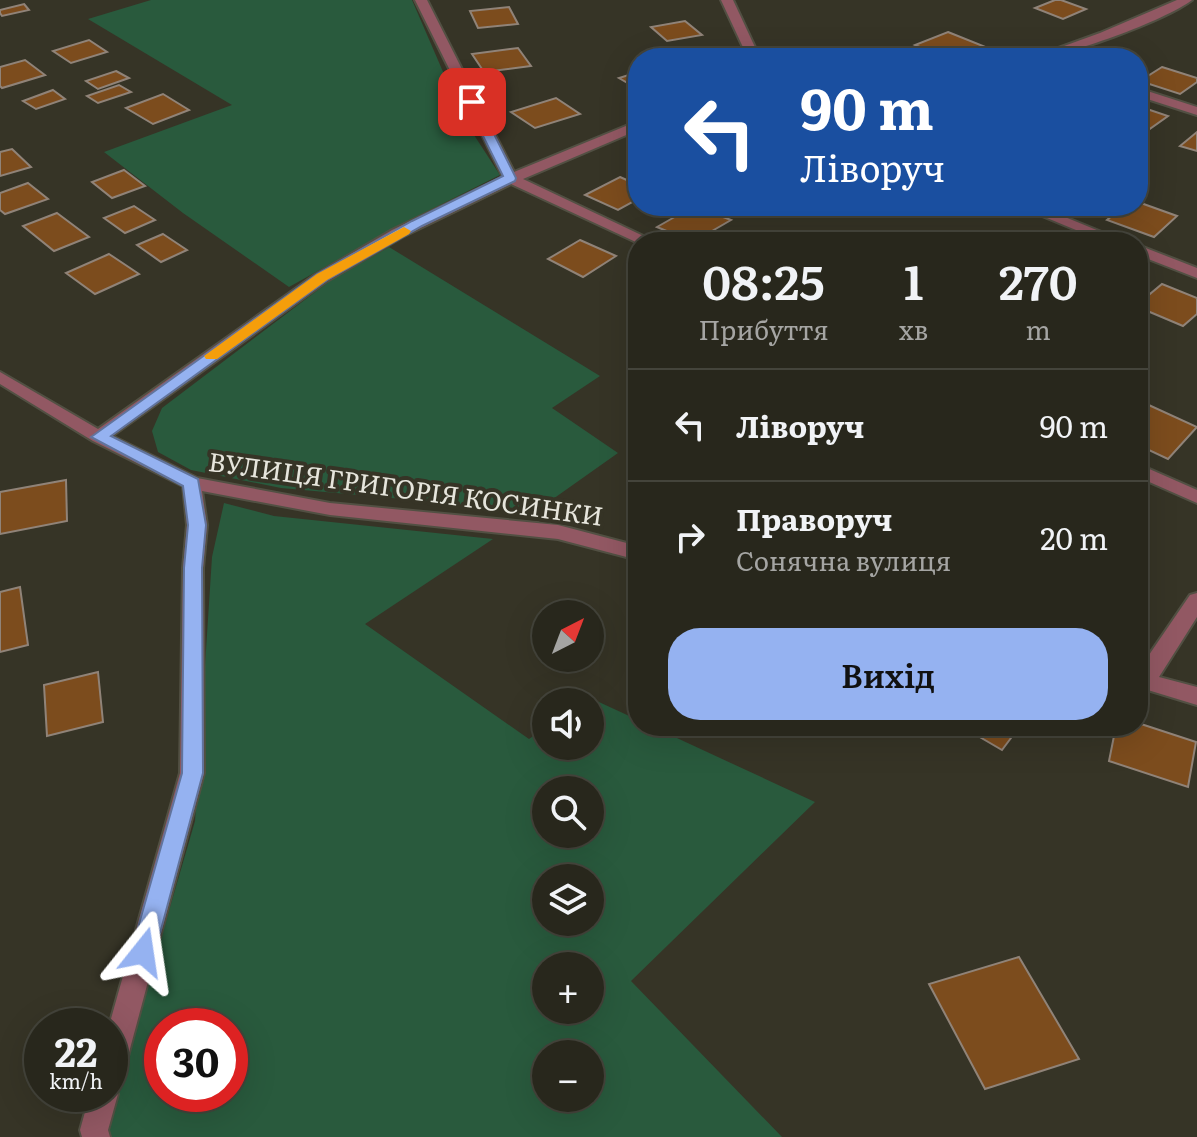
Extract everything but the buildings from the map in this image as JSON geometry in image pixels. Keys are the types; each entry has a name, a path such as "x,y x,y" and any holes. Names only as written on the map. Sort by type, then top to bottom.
{"street":[{"path":"421,0 510,178 628,233"},
{"path":"727,0 749,48"},
{"path":"1067,48 1104,36 1186,0"},
{"path":"1148,95 1197,111"},
{"path":"99,437 322,277 417,224 510,178 628,129"},
{"path":"1051,216 1092,232"},
{"path":"1148,254 1197,273"},
{"name":"ВУЛИЦЯ ГРИГОРІЯ КОСИНКИ","path":"0,377 99,437 192,483 330,509 558,532 628,550"},
{"path":"1148,475 1197,497"},
{"path":"127,1008 192,773 193,568 197,525 192,483"},
{"path":"1148,671 1197,600"},
{"path":"1148,682 1197,696"},
{"path":"96,1137 94,1130 99,1112"}],"green space":[{"path":"151,0 412,0 463,118 500,175 406,222 289,287 183,213 104,152 232,105 88,19"},
{"path":"389,247 600,376 552,408 618,453 536,511 281,488 191,470 158,452 152,431 162,408 331,280"},
{"path":"224,503 274,516 493,539 365,624 529,739 532,737 532,760 604,760 604,704 628,715 628,736 673,736 815,802 631,981 782,1137 111,1137 107,1124 110,1112 128,1112 128,1052 195,821 212,557"}],"slow traffic":[{"path":"211,356 322,277 404,231"}],"route":[{"path":"143,952 192,773 193,568 197,525 192,483 99,437 322,277 417,224 510,178 472,102"}]}
